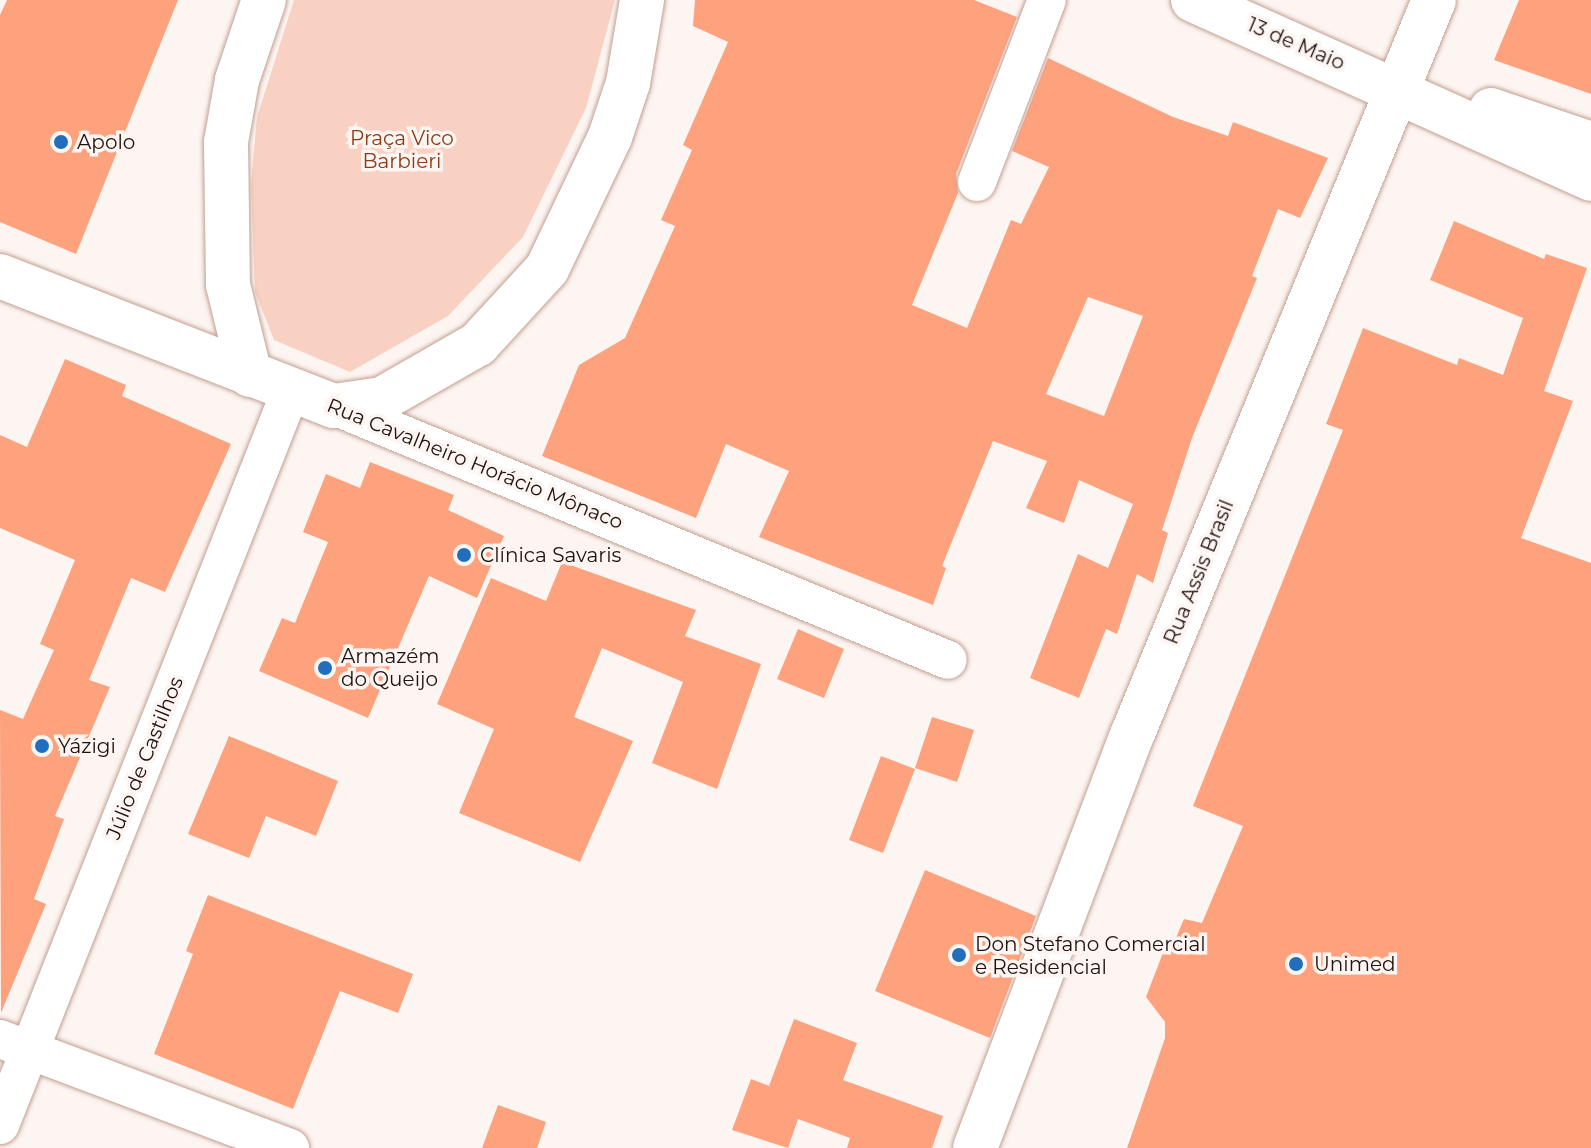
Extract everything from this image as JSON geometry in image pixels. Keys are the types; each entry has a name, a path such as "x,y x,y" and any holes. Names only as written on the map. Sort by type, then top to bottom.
{"main road":[{"path":"250,375 228,285 226,142 237,80 264,0"},
{"path":"334,406 382,399 419,383 478,344 547,269 610,137 628,83 642,0"},
{"name":"13 de Maio","path":"1193,0 1399,89 1441,116 1591,179"},
{"name":"Rua Assis Brasil","path":"975,1148 1133,733 1434,0"},
{"name":"13 de Maio","path":"1399,89 1449,97 1591,144"},
{"name":"Rua Cavalheiro Horácio Mônaco","path":"0,276 334,406"}],"street":[{"path":"977,182 1047,0"},
{"name":"Júlio de Castilhos","path":"0,1125 15,1044 291,390"},
{"name":"Rua Cavalheiro Horácio Mônaco","path":"334,406 948,660"},
{"path":"15,1044 290,1148"}],"green space":[{"name":"Praça Vico Barbieri","path":"294,0 615,0 586,108 523,237 448,316 350,372 274,340 255,292 251,185 257,117"}],"building":[{"name":"Apolo","path":"7,0 178,0 76,254 0,222 0,15"},
{"path":"695,0 974,0 1017,17 956,174 958,193 912,305 967,328 1011,220 1021,224 1049,167 1012,151 1048,58 1173,117 1228,136 1233,122 1328,158 1300,218 1278,209 1252,276 1257,278 1192,438 1162,530 1168,533 1153,583 1137,574 1117,634 1106,629 1079,698 1030,678 1078,554 1108,568 1133,504 1079,480 1064,523 1026,508 1047,461 993,441 942,566 946,568 933,605 759,537 789,471 726,444 696,518 542,456 579,365 625,338 675,226 661,220 692,150 683,145 728,42 693,26","holes":["1088,297 1143,316 1104,416 1046,394"]},
{"path":"1519,0 1591,0 1591,94 1494,60"},
{"path":"1454,221 1544,259 1546,254 1587,268 1544,391 1573,401 1521,538 1591,563 1591,1148 1127,1148 1165,1038 1165,1022 1146,997 1169,937 1175,940 1184,919 1202,923 1243,826 1193,806 1343,430 1326,424 1363,328 1457,365 1459,358 1503,375 1523,318 1430,280"},
{"path":"65,359 126,385 122,396 231,444 165,592 131,578 89,680 110,687 55,816 64,819 34,899 46,904 1,1013 0,710 23,719 54,650 40,644 75,560 0,528 0,435 27,447"},
{"path":"370,462 454,495 448,510 504,536 477,598 429,576 368,718 259,671 282,618 295,623 328,542 303,532 326,474 360,488"},
{"path":"562,562 696,610 685,636 761,664 717,789 652,763 683,682 602,648 574,717 633,741 580,862 459,813 494,729 437,704 491,578 546,601"},
{"path":"798,629 844,649 824,698 777,679"},
{"path":"932,717 974,730 957,782 915,768"},
{"path":"229,736 338,781 316,836 266,816 249,858 188,834"},
{"path":"881,756 915,769 883,853 849,840"},
{"name":"Don Stefano Comercial e Residencial","path":"925,870 1036,916 990,1038 875,991"},
{"path":"208,895 413,974 398,1013 340,991 293,1109 154,1054 193,954 186,951"},
{"path":"794,1019 857,1043 843,1080 943,1116 932,1148 847,1148 850,1138 798,1119 788,1148 732,1130 751,1079 769,1086"},
{"path":"498,1105 546,1122 537,1148 482,1148"}],"place":[{"name":"Apolo","path":"61,142"},
{"name":"Clínica Savaris","path":"464,555"},
{"name":"Armazém do Queijo","path":"325,668"},
{"name":"Yázigi","path":"42,746"},
{"name":"Don Stefano Comercial e Residencial","path":"959,955"},
{"name":"Unimed","path":"1296,964"}]}
